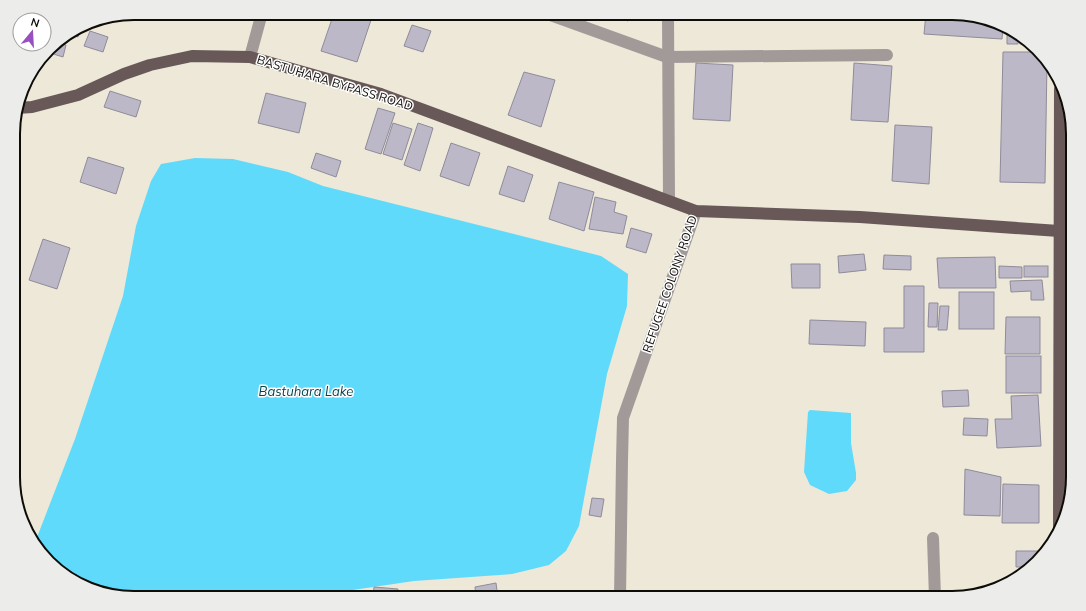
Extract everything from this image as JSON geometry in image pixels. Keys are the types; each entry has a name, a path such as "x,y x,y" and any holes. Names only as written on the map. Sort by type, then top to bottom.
{"main road":[{"name":"BASTUHARA BYPASS ROAD","path":"23,108 32,107 78,95 124,74 150,65 192,56 250,57 381,94 696,211"},
{"path":"1059,516 1060,97"},
{"name":"REFUGEE COLONY ROAD","path":"696,211 860,217 1059,231"},
{"path":"1059,231 1066,224"},
{"path":"1059,231 1066,237"}],"street":[{"path":"250,57 260,20"},
{"path":"564,20 667,57 887,55"},
{"path":"668,20 669,200"},
{"name":"REFUGEE COLONY ROAD","path":"620,591 623,418 696,211"},
{"path":"932,538 935,591"}],"water":[{"name":"Bastuhara Lake","path":"195,158 233,159 288,172 323,186 601,256 628,274 627,306 607,374 579,526 566,551 549,565 512,574 414,581 346,591 119,590 90,582 77,576 59,563 48,552 37,537 75,439 123,296 136,226 151,181 161,164"},
{"path":"810,410 851,413 851,443 856,480 847,491 829,494 810,485 804,472 808,412"}],"building":[{"path":"332,20 371,20 357,62 321,51"},
{"path":"925,20 967,21 981,24 1003,32 1002,39 924,34"},
{"path":"412,25 431,31 423,52 404,46"},
{"path":"90,31 108,37 103,52 84,46"},
{"path":"1007,34 1018,41 1018,44 1007,44"},
{"path":"66,45 63,57 53,54 59,48"},
{"path":"1003,52 1031,52 1047,71 1045,183 1000,182"},
{"path":"696,63 733,65 730,121 693,119"},
{"path":"854,63 892,66 888,122 851,120"},
{"path":"524,72 555,80 541,127 508,115"},
{"path":"110,91 141,101 136,117 104,107"},
{"path":"266,93 306,103 299,133 258,123"},
{"path":"378,108 395,113 381,154 365,149"},
{"path":"393,123 412,129 402,160 383,154"},
{"path":"418,123 433,128 420,171 404,165"},
{"path":"895,125 932,127 929,184 892,181"},
{"path":"451,143 480,153 469,186 440,176"},
{"path":"316,153 341,161 336,177 311,168"},
{"path":"88,157 124,168 116,194 80,182"},
{"path":"508,166 533,175 524,202 499,194"},
{"path":"559,182 594,192 584,231 549,219"},
{"path":"595,197 616,202 614,212 627,216 623,234 589,229"},
{"path":"631,228 652,234 646,253 626,247"},
{"path":"43,239 70,248 57,289 29,280"},
{"path":"864,254 866,270 839,273 838,256"},
{"path":"884,255 911,256 911,270 883,269"},
{"path":"995,257 996,288 939,288 937,258"},
{"path":"791,264 820,264 820,288 792,288"},
{"path":"999,266 1022,267 1022,278 999,278"},
{"path":"1024,266 1048,266 1048,277 1024,277"},
{"path":"1042,280 1044,300 1031,300 1031,291 1011,292 1010,281"},
{"path":"904,286 924,286 924,352 884,352 884,328 904,328"},
{"path":"959,292 994,292 994,329 959,329"},
{"path":"929,303 938,303 937,327 928,327"},
{"path":"940,306 949,306 947,330 938,330"},
{"path":"1006,317 1040,317 1040,354 1005,354"},
{"path":"810,320 866,322 865,346 809,344"},
{"path":"1006,356 1041,356 1041,393 1006,393"},
{"path":"968,390 969,406 943,407 942,391"},
{"path":"1038,395 1041,446 997,448 995,419 1012,419 1011,396"},
{"path":"964,418 988,419 987,436 963,435"},
{"path":"965,469 1001,477 1000,516 964,515"},
{"path":"1003,484 1039,485 1039,523 1002,523"},
{"path":"592,498 604,499 601,517 589,515"},
{"path":"1016,551 1039,551 1022,567 1016,567"},
{"path":"496,583 497,591 475,591 475,587"},
{"path":"374,587 398,589 398,591 374,591"}]}
